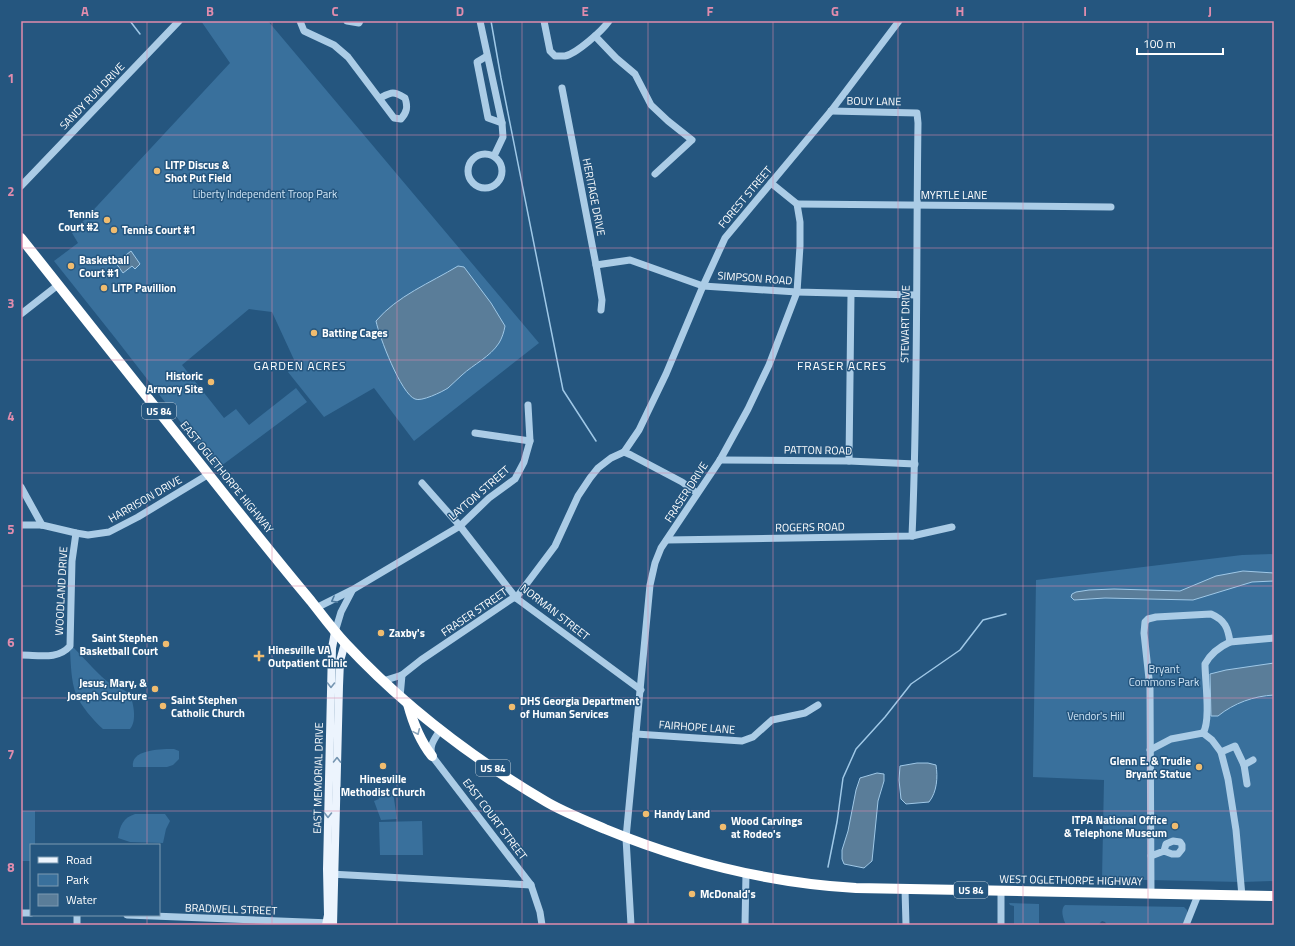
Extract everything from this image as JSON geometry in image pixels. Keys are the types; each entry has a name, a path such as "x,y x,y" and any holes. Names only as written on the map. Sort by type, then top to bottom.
{"highway":[{"name":"EAST OGLETHORPE HIGHWAY","path":"21,238 335,632 382,681 408,704"},
{"name":"WEST OGLETHORPE HIGHWAY","path":"408,704 440,730 492,767 546,802 585,821 626,838 687,859 746,873 785,881 829,886 905,889 1274,896"},
{"path":"408,704 418,732 425,747 432,756"}],"main road":[{"name":"EAST MEMORIAL DRIVE","path":"330,924 332,648 335,632"},
{"name":"EAST MEMORIAL DRIVE","path":"331,874 340,661 345,643"}],"street":[{"name":"SANDY RUN DRIVE","path":"21,186 179,21"},
{"path":"300,21 304,31 334,45 348,57 380,98"},
{"path":"347,21 359,23 360,21"},
{"path":"480,21 502,123 503,137 494,156"},
{"path":"544,21 550,52 555,56 566,56 588,42 609,21"},
{"name":"FOREST STREET","path":"624,452 639,430 666,374 725,238 831,111 899,21"},
{"path":"595,36 634,74 651,105 692,140 655,174"},
{"path":"487,56 477,62 488,118 502,123"},
{"name":"HERITAGE DRIVE","path":"562,88 596,265 602,300 601,310"},
{"name":"BOUY LANE","path":"831,111 917,113"},
{"name":"STEWART DRIVE","path":"912,536 915,464 918,206 917,113"},
{"path":"483,153 494,156 499,160 503,169 499,182 489,188 484,189 477,187 471,182 468,175 468,167 471,161 476,156 483,153"},
{"path":"771,183 797,204"},
{"name":"MYRTLE LANE","path":"797,204 1111,207"},
{"name":"FRASER DRIVE","path":"631,925 626,838 650,585 655,563 661,548 720,460 748,409 766,371 798,292 800,222 797,204"},
{"name":"SIMPSON ROAD","path":"596,265 630,260 703,286 851,294 916,294"},
{"path":"21,314 58,285"},
{"path":"849,461 851,294"},
{"name":"LAYTON STREET","path":"316,608 352,590 460,526 489,498 515,479 524,462 530,441 528,405"},
{"path":"475,433 530,441"},
{"path":"624,452 682,482 698,493"},
{"name":"FRASER STREET","path":"382,681 402,675 513,598 516,598 555,546 578,496 590,478 604,463 624,452"},
{"name":"PATTON ROAD","path":"720,460 849,461 915,464"},
{"name":"HARRISON DRIVE","path":"21,525 42,526 76,533 96,535 109,532 138,517 209,474"},
{"name":"NORMAN STREET","path":"422,483 460,526 516,598 640,690"},
{"path":"21,487 42,526"},
{"name":"ROGERS ROAD","path":"667,540 912,536 952,528"},
{"name":"WOODLAND DRIVE","path":"21,655 52,656 65,652 70,646 72,561 76,533"},
{"path":"335,632 341,612 352,590"},
{"path":"1151,894 1150,688 1145,649 1145,622 1148,619 1156,617 1211,614 1219,618 1226,626 1230,642"},
{"path":"1203,733 1205,729 1206,717 1205,664 1208,657 1230,642 1274,638"},
{"path":"400,697 402,675"},
{"name":"FAIRHOPE LANE","path":"636,734 742,741 753,737 772,720 805,713 818,705"},
{"path":"432,756 431,747 440,730"},
{"path":"1150,750 1171,739 1203,733 1212,740 1221,752 1228,780 1236,830 1242,896"},
{"path":"1221,752 1235,746 1244,765 1247,784"},
{"name":"EAST COURT STREET","path":"432,756 531,885 540,912 542,925"},
{"path":"1244,765 1253,760"},
{"path":"1151,856 1164,851"},
{"path":"745,925 746,873"},
{"path":"331,874 531,885"},
{"path":"905,889 906,925"},
{"path":"1001,891 1001,925"},
{"path":"1186,925 1198,895"},
{"name":"BRADWELL STREET","path":"150,916 330,924"}],"green space":[{"name":"Liberty Independent Troop Park","path":"201,21 268,21 539,343 414,441 374,388 324,417 288,372 296,364 272,312 249,309 182,365 224,418 236,409 249,425 296,388 307,402 217,469 54,261 78,243 72,233 230,63"},
{"name":"Bryant Commons Park","path":"1274,554 1274,881 1242,882 1102,879 1104,780 1033,777 1036,580 1242,555"},
{"path":"71,648 74,648 112,685 129,694 134,712 134,722 130,729 103,729 84,708 76,694 73,684"},
{"path":"162,749 174,749 179,751 179,759 173,765 167,767 133,767 133,761 141,753"},
{"path":"393,792 397,819 381,820 374,801 379,799 378,796"},
{"path":"21,811 35,811 35,844 30,844 30,861 21,861"},
{"path":"135,814 165,814 170,821 166,829 163,843 130,842 118,838 120,829 125,820"},
{"path":"422,821 423,855 380,855 379,822"},
{"path":"1009,903 1039,904 1039,925 1014,925 1014,906 1010,905"},
{"path":"1065,905 1184,907 1187,910 1187,914 1182,925 1107,925 1102,921 1098,925 1066,925 1062,912"}],"water":[{"path":"131,251 140,264 135,269 132,266 123,273 116,263"},
{"path":"458,266 464,267 491,303 505,326 503,335 499,343 491,352 448,388 437,394 418,400 409,395 397,376 381,339 376,321 384,312 414,290"},
{"path":"1243,571 1274,573 1274,581 1252,582 1193,600 1105,598 1074,600 1071,597 1072,594 1076,592 1089,590 1114,589 1180,591 1216,576"},
{"path":"1274,663 1274,695 1244,701 1224,711 1218,716 1211,716 1210,674 1226,670"},
{"path":"917,763 936,765 937,779 934,794 929,802 906,804 901,799 899,780 900,766"},
{"path":"877,773 884,774 884,781 878,801 872,861 864,868 844,864 842,859 842,850 848,831 856,790 860,778"}],"waterway":[{"path":"130,21 140,34"},
{"path":"491,21 563,390 596,441"},
{"path":"828,867 837,822 843,778 856,749 885,717 911,684 960,650 983,620 1006,614"}],"place":[{"name":"LITP Discus & Shot Put Field","path":"157,171"},
{"name":"Tennis Court #2","path":"107,220"},
{"name":"Tennis Court #1","path":"114,230"},
{"name":"Basketball Court #1","path":"71,266"},
{"name":"LITP Pavillion","path":"104,288"},
{"name":"Batting Cages","path":"314,333"},
{"name":"Historic Armory Site","path":"211,382"},
{"name":"Zaxby's","path":"381,633"},
{"name":"Saint Stephen Basketball Court","path":"166,644"},
{"name":"Hinesville VA Outpatient Clinic","path":"259,656"},
{"name":"Jesus, Mary, & Joseph Sculpture","path":"155,689"},
{"name":"Saint Stephen Catholic Church","path":"163,706"},
{"name":"DHS Georgia Department of Human Services","path":"512,707"},
{"name":"Hinesville Methodist Church","path":"383,766"},
{"name":"Glenn E. & Trudie Bryant Statue","path":"1199,767"},
{"name":"Handy Land","path":"646,814"},
{"name":"ITPA National Office & Telephone Museum","path":"1175,826"},
{"name":"Wood Carvings at Rodeo's","path":"723,827"},
{"name":"McDonald's","path":"692,894"}],"district":[{"name":"GARDEN ACRES","path":"300,365"},
{"name":"FRASER ACRES","path":"842,365"}],"park label":[{"name":"Vendor's Hill","path":"1096,716"}]}
